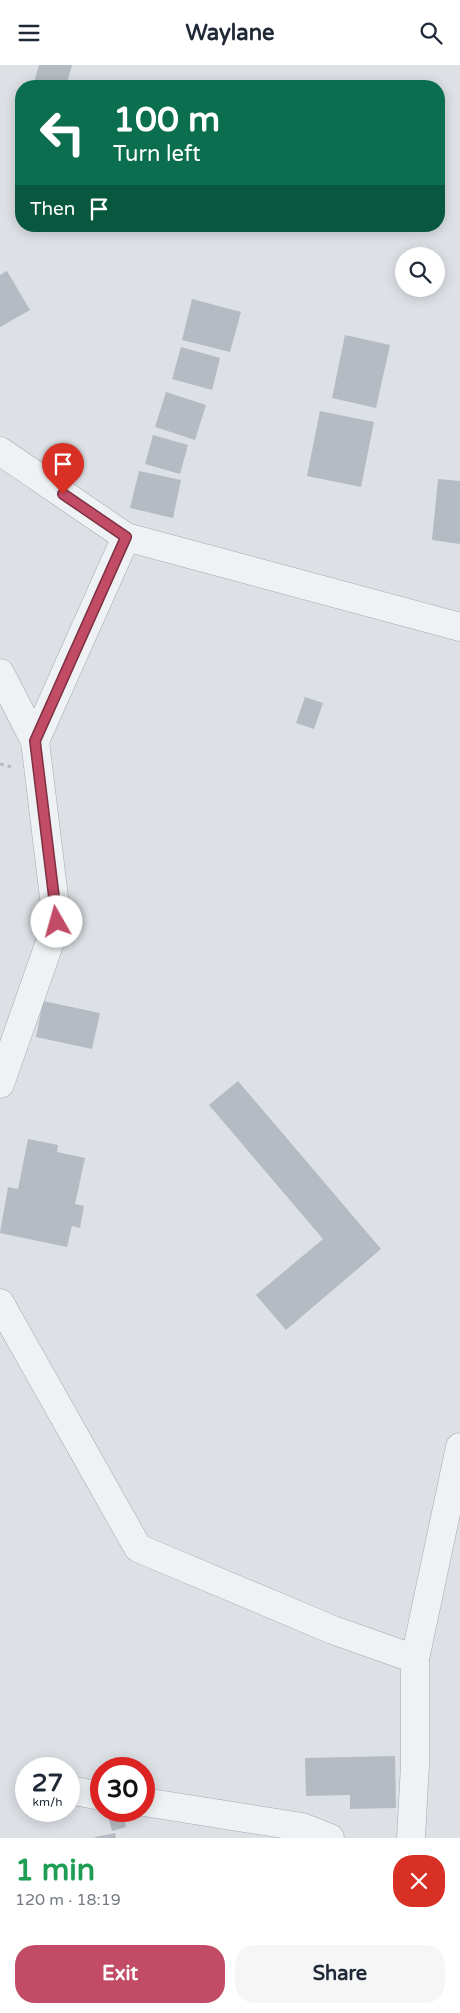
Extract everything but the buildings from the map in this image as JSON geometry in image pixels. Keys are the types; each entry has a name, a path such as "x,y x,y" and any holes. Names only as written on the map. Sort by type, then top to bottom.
{"street":[{"path":"0,451 126,537 460,627"},
{"path":"35,741 126,537"},
{"path":"0,673 35,741 57,922 0,1084"},
{"path":"0,1303 138,1548 333,1630 414,1659"},
{"path":"411,1838 416,1765 414,1659 460,1447"},
{"path":"155,1804 302,1827 330,1838"}],"route":[{"path":"57,922 35,741 126,537 63,494"}]}
